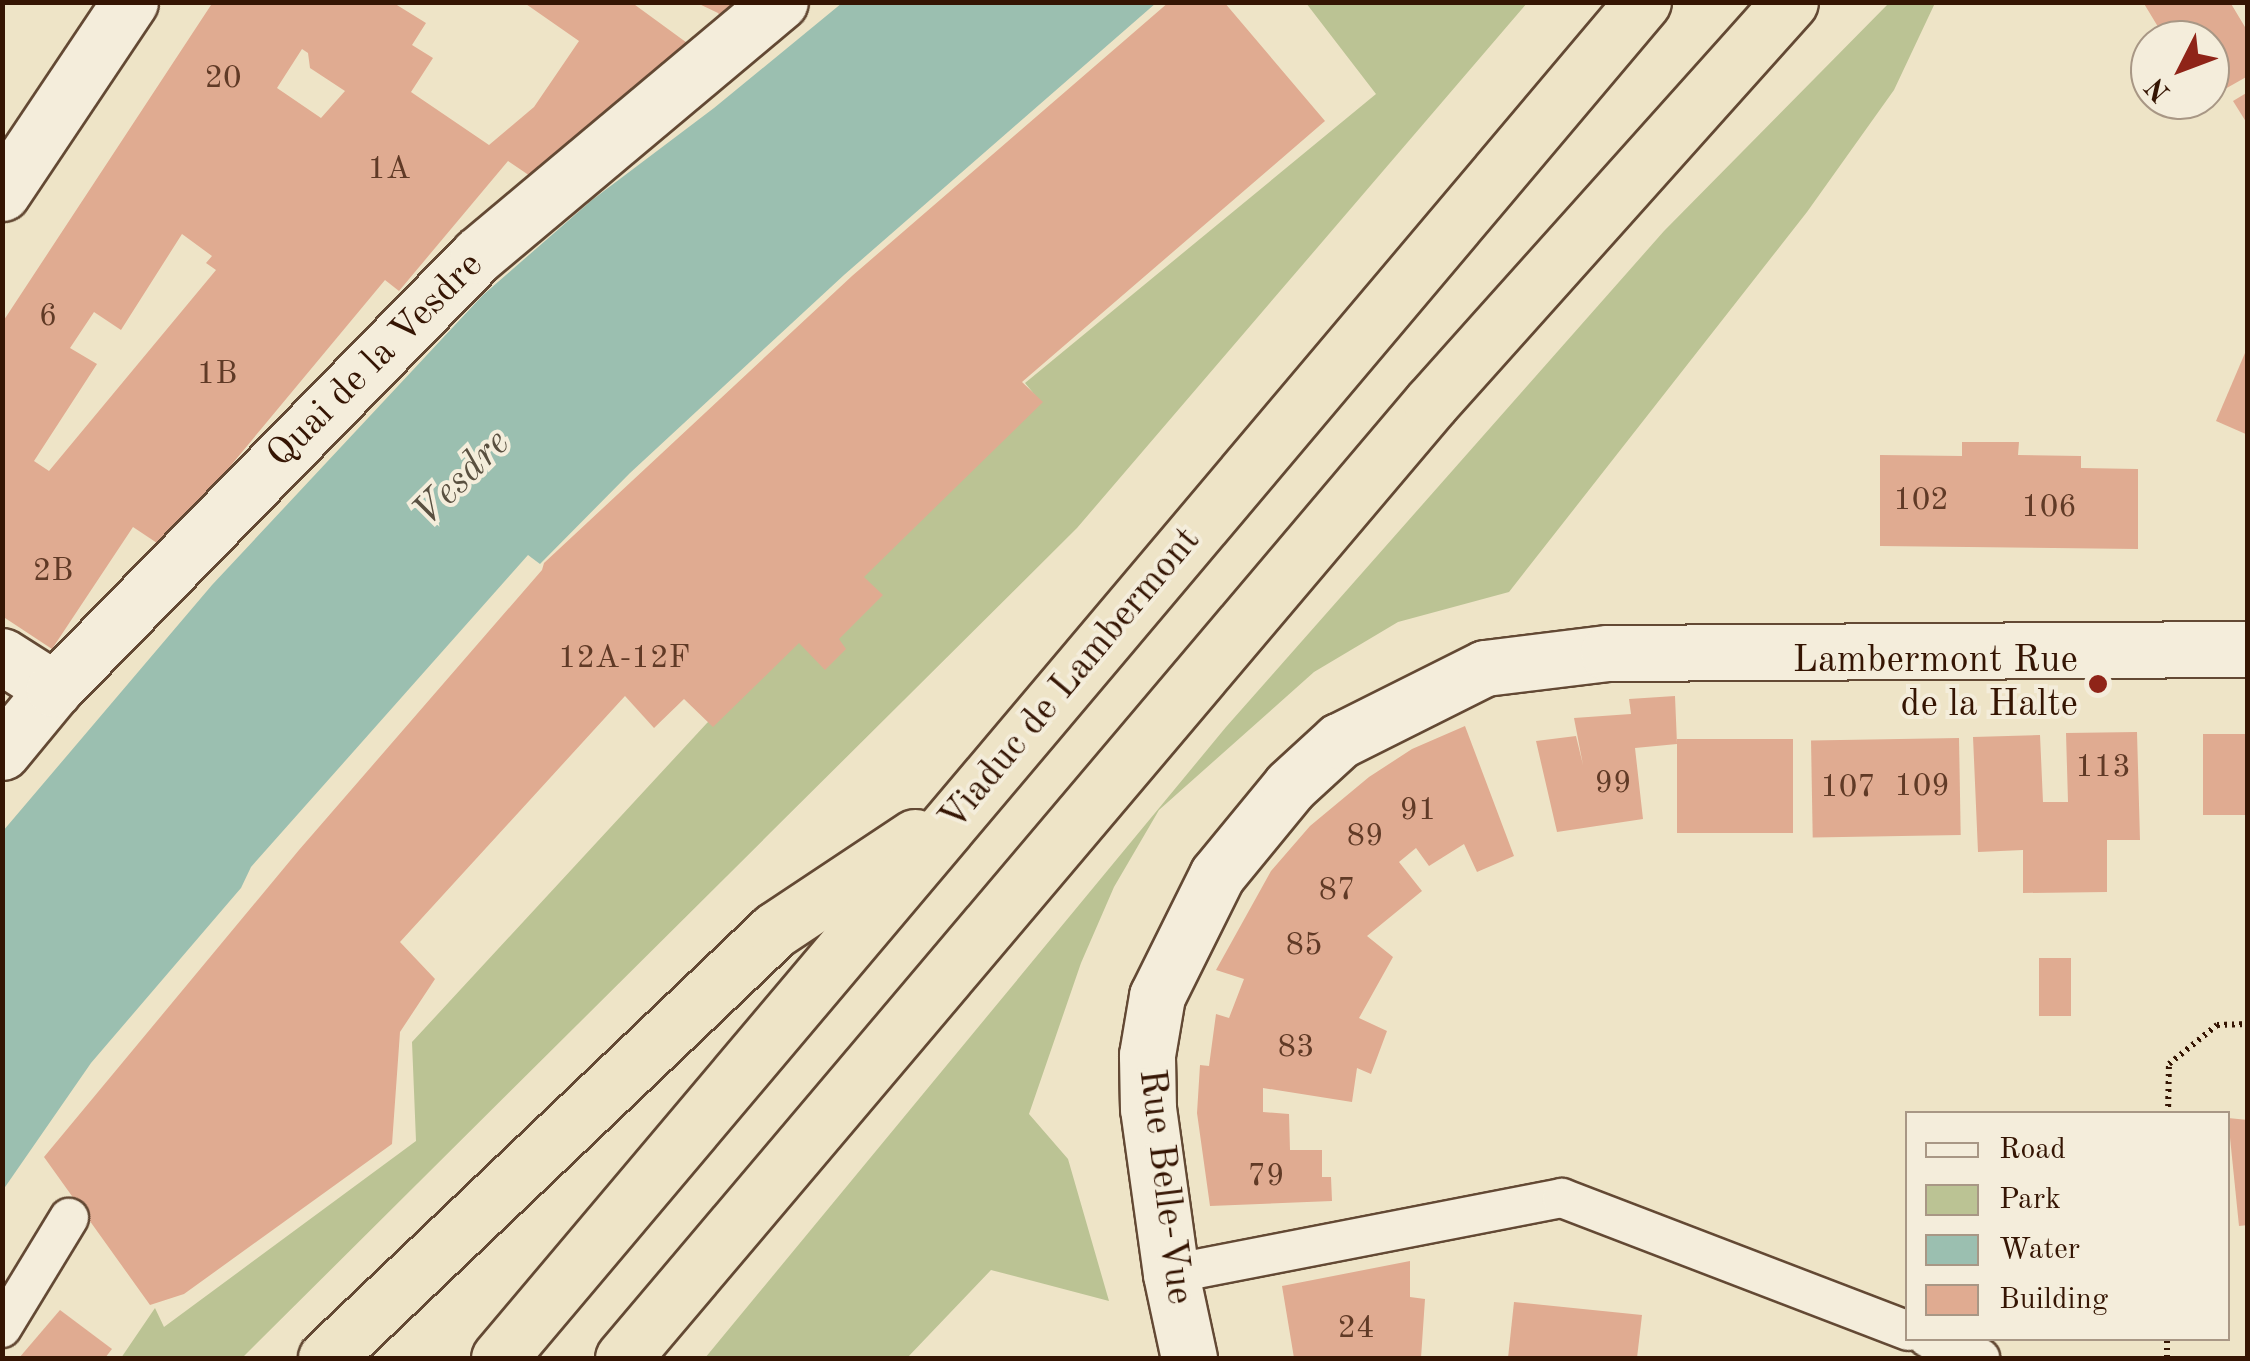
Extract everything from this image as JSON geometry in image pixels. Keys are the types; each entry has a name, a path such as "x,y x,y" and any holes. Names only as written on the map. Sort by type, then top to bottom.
{"highway":[{"name":"Viaduc de Lambermont","path":"499,1358 1643,2"},
{"path":"622,1358 1430,402 1790,2"},
{"path":"326,1358 775,930 968,802"}],"street":[{"path":"2,192 130,2"},
{"name":"Quai de la Vesdre","path":"2,752 54,690 478,255 780,2"},
{"name":"Rue Belle-Vue","path":"1189,1358 1171,1274 1148,1109 1147,1054 1157,996 1216,875 1290,786 1339,741 1486,668 1608,652 2247,647"},
{"path":"2,656 54,690"}],"lane":[{"path":"1171,1274 1562,1198 1905,1330"},
{"path":"2,1328 69,1218"},
{"path":"1936,1341 1980,1358"}],"path":[{"path":"2168,1111 2168,1064 2217,1025 2248,1024"}],"green space":[{"path":"1890,2 1935,3 1894,90 1807,212 1509,592 1398,622 1314,672 1159,810 1114,887 1081,963 1029,1114 1068,1159 1109,1301 991,1270 907,1358 705,1358 1226,727 1664,231"},
{"path":"1306,3 1527,3 1077,528 242,1358 121,1358 155,1308 164,1327 416,1141 412,1042 707,723 1039,400 1025,383 1376,94"}],"water":[{"name":"Vesdre","path":"842,3 1156,3 844,275 630,473 540,564 528,555 251,867 241,888 91,1063 3,1190 3,831 212,585 483,295 592,200 714,108"}],"building":[{"path":"213,2 392,2 426,23 412,45 433,58 411,92 489,145 534,107 579,41 523,2 631,2 694,48 536,180 508,161 399,291 385,280 163,547 133,527 52,649 2,616 2,323","holes":["302,49 308,53 310,68 345,91 321,118 277,88","182,234 212,256 206,263 216,270 49,471 34,461 97,364 70,348 94,312 121,330"]},
{"path":"695,2 747,2 724,22 718,13"},
{"path":"1169,2 1224,2 1325,121 1022,382 1043,402 864,577 883,595 839,639 846,649 825,670 799,643 713,727 684,699 654,728 625,696 400,942 435,979 400,1032 392,1144 184,1294 150,1305 44,1157 544,563 852,276"},
{"path":"2143,2 2230,2 2248,32 2248,76 2230,86 2230,20 2154,20"},
{"path":"2248,92 2248,125 2233,101"},
{"path":"2248,346 2248,435 2216,421"},
{"path":"1962,442 2019,442 2018,455 2081,456 2081,468 2138,469 2138,549 1880,546 1880,455 1962,456"},
{"path":"1675,696 1677,744 1635,748 1643,819 1557,832 1536,741 1576,736 1583,765 1574,718 1631,714 1629,699"},
{"path":"1465,726 1514,856 1477,872 1464,844 1429,866 1416,848 1399,862 1422,891 1367,936 1393,957 1359,1018 1387,1031 1371,1074 1357,1068 1352,1102 1263,1088 1263,1112 1289,1114 1290,1150 1322,1150 1322,1177 1331,1177 1332,1201 1210,1206 1197,1113 1200,1065 1209,1066 1216,1014 1229,1018 1244,979 1216,970 1271,871 1310,826 1369,777 1412,749"},
{"path":"2137,732 2140,840 2107,840 2107,892 2023,893 2023,850 1978,852 1973,737 2040,735 2043,802 2068,802 2066,733"},
{"path":"2203,734 2248,734 2248,815 2203,815"},
{"path":"1959,738 1961,835 1813,838 1811,741"},
{"path":"1677,739 1793,739 1793,833 1677,833"},
{"path":"2039,958 2071,958 2071,1016 2039,1016"},
{"path":"2230,1118 2248,1120 2248,1225 2239,1226"},
{"path":"1410,1261 1410,1297 1425,1299 1421,1358 1294,1358 1282,1286"},
{"path":"1514,1302 1642,1315 1637,1358 1508,1358"},
{"path":"60,1310 112,1349 105,1358 19,1358"}],"place":[{"name":"Lambermont Rue de la Halte","path":"2098,684"}]}
